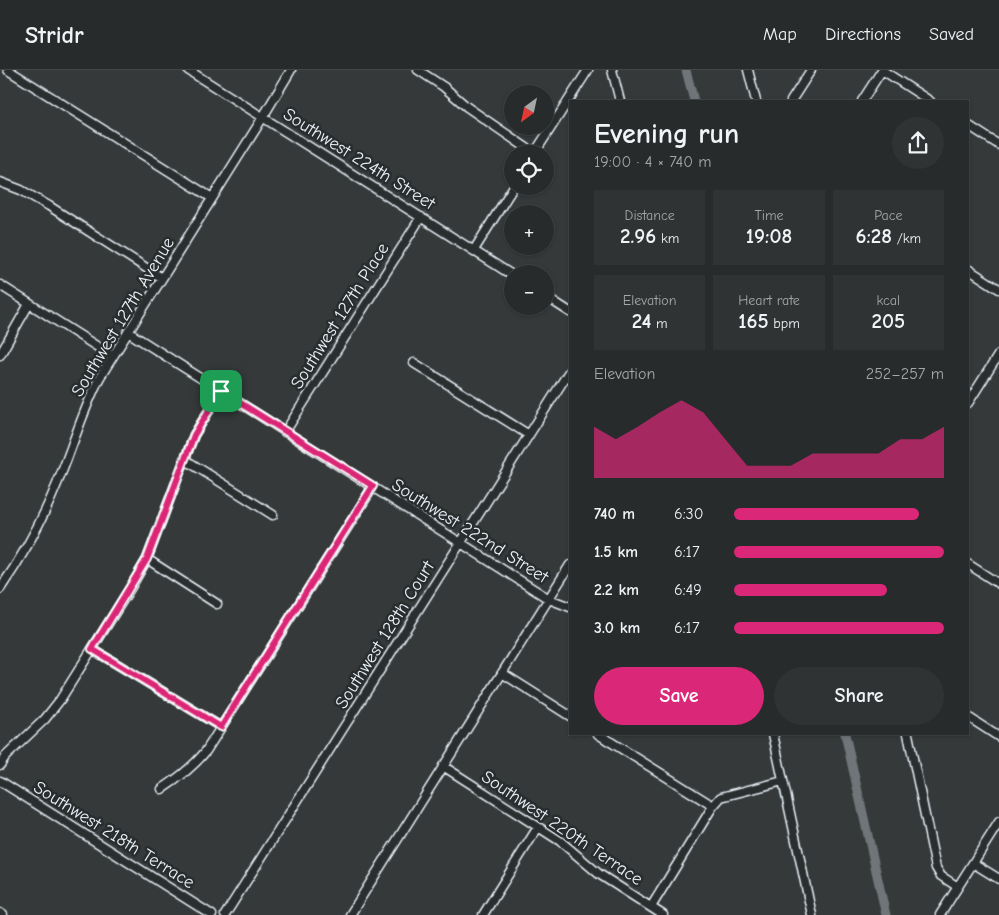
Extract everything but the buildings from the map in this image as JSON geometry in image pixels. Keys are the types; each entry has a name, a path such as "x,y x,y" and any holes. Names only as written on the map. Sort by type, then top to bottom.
{"street":[{"path":"8,70 212,198"},
{"name":"Southwest 224th Street","path":"188,70 504,270"},
{"name":"Southwest 127th Avenue","path":"0,588 21,556 41,519 57,484 86,407 112,356 290,70"},
{"path":"418,70 444,87 467,107 524,145"},
{"path":"540,145 588,70"},
{"path":"612,70 620,100"},
{"path":"748,70 756,100"},
{"path":"792,100 811,70"},
{"path":"863,100 882,70 928,100"},
{"path":"969,126 999,145"},
{"path":"0,182 21,190 49,206 162,278"},
{"path":"474,250 508,195"},
{"name":"Southwest 127th Place","path":"285,432 421,216"},
{"path":"969,270 999,289"},
{"path":"0,285 112,356"},
{"path":"554,302 569,311"},
{"path":"0,355 29,304"},
{"name":"Southwest 222nd Street","path":"128,332 549,598 569,607"},
{"path":"969,401 999,354"},
{"path":"414,363 529,435"},
{"name":"Southwest 128th Court","path":"225,915 569,372"},
{"path":"0,765 45,719 60,700 147,559 194,435 221,391"},
{"path":"184,460 273,515"},
{"path":"162,789 180,778 194,766 206,751 373,486"},
{"path":"147,559 216,604"},
{"path":"969,565 999,584"},
{"path":"350,915 569,567"},
{"path":"92,649 221,727"},
{"path":"502,673 569,715"},
{"path":"969,718 999,738"},
{"path":"600,735 713,806"},
{"path":"772,735 812,915"},
{"path":"908,735 936,868 941,876 958,886"},
{"name":"Southwest 220th Terrace","path":"443,766 560,841 599,874 663,915"},
{"name":"Southwest 218th Terrace","path":"0,781 212,915"},
{"path":"651,907 713,806 721,797 783,781"},
{"path":"940,915 999,822"},
{"path":"482,915 538,827"},
{"path":"973,863 999,879"}],"waterway":[{"path":"686,70 694,100"},
{"path":"845,735 886,915"}],"route":[{"path":"221,391 373,486 221,727 92,649 147,559 194,435 221,391"}]}
